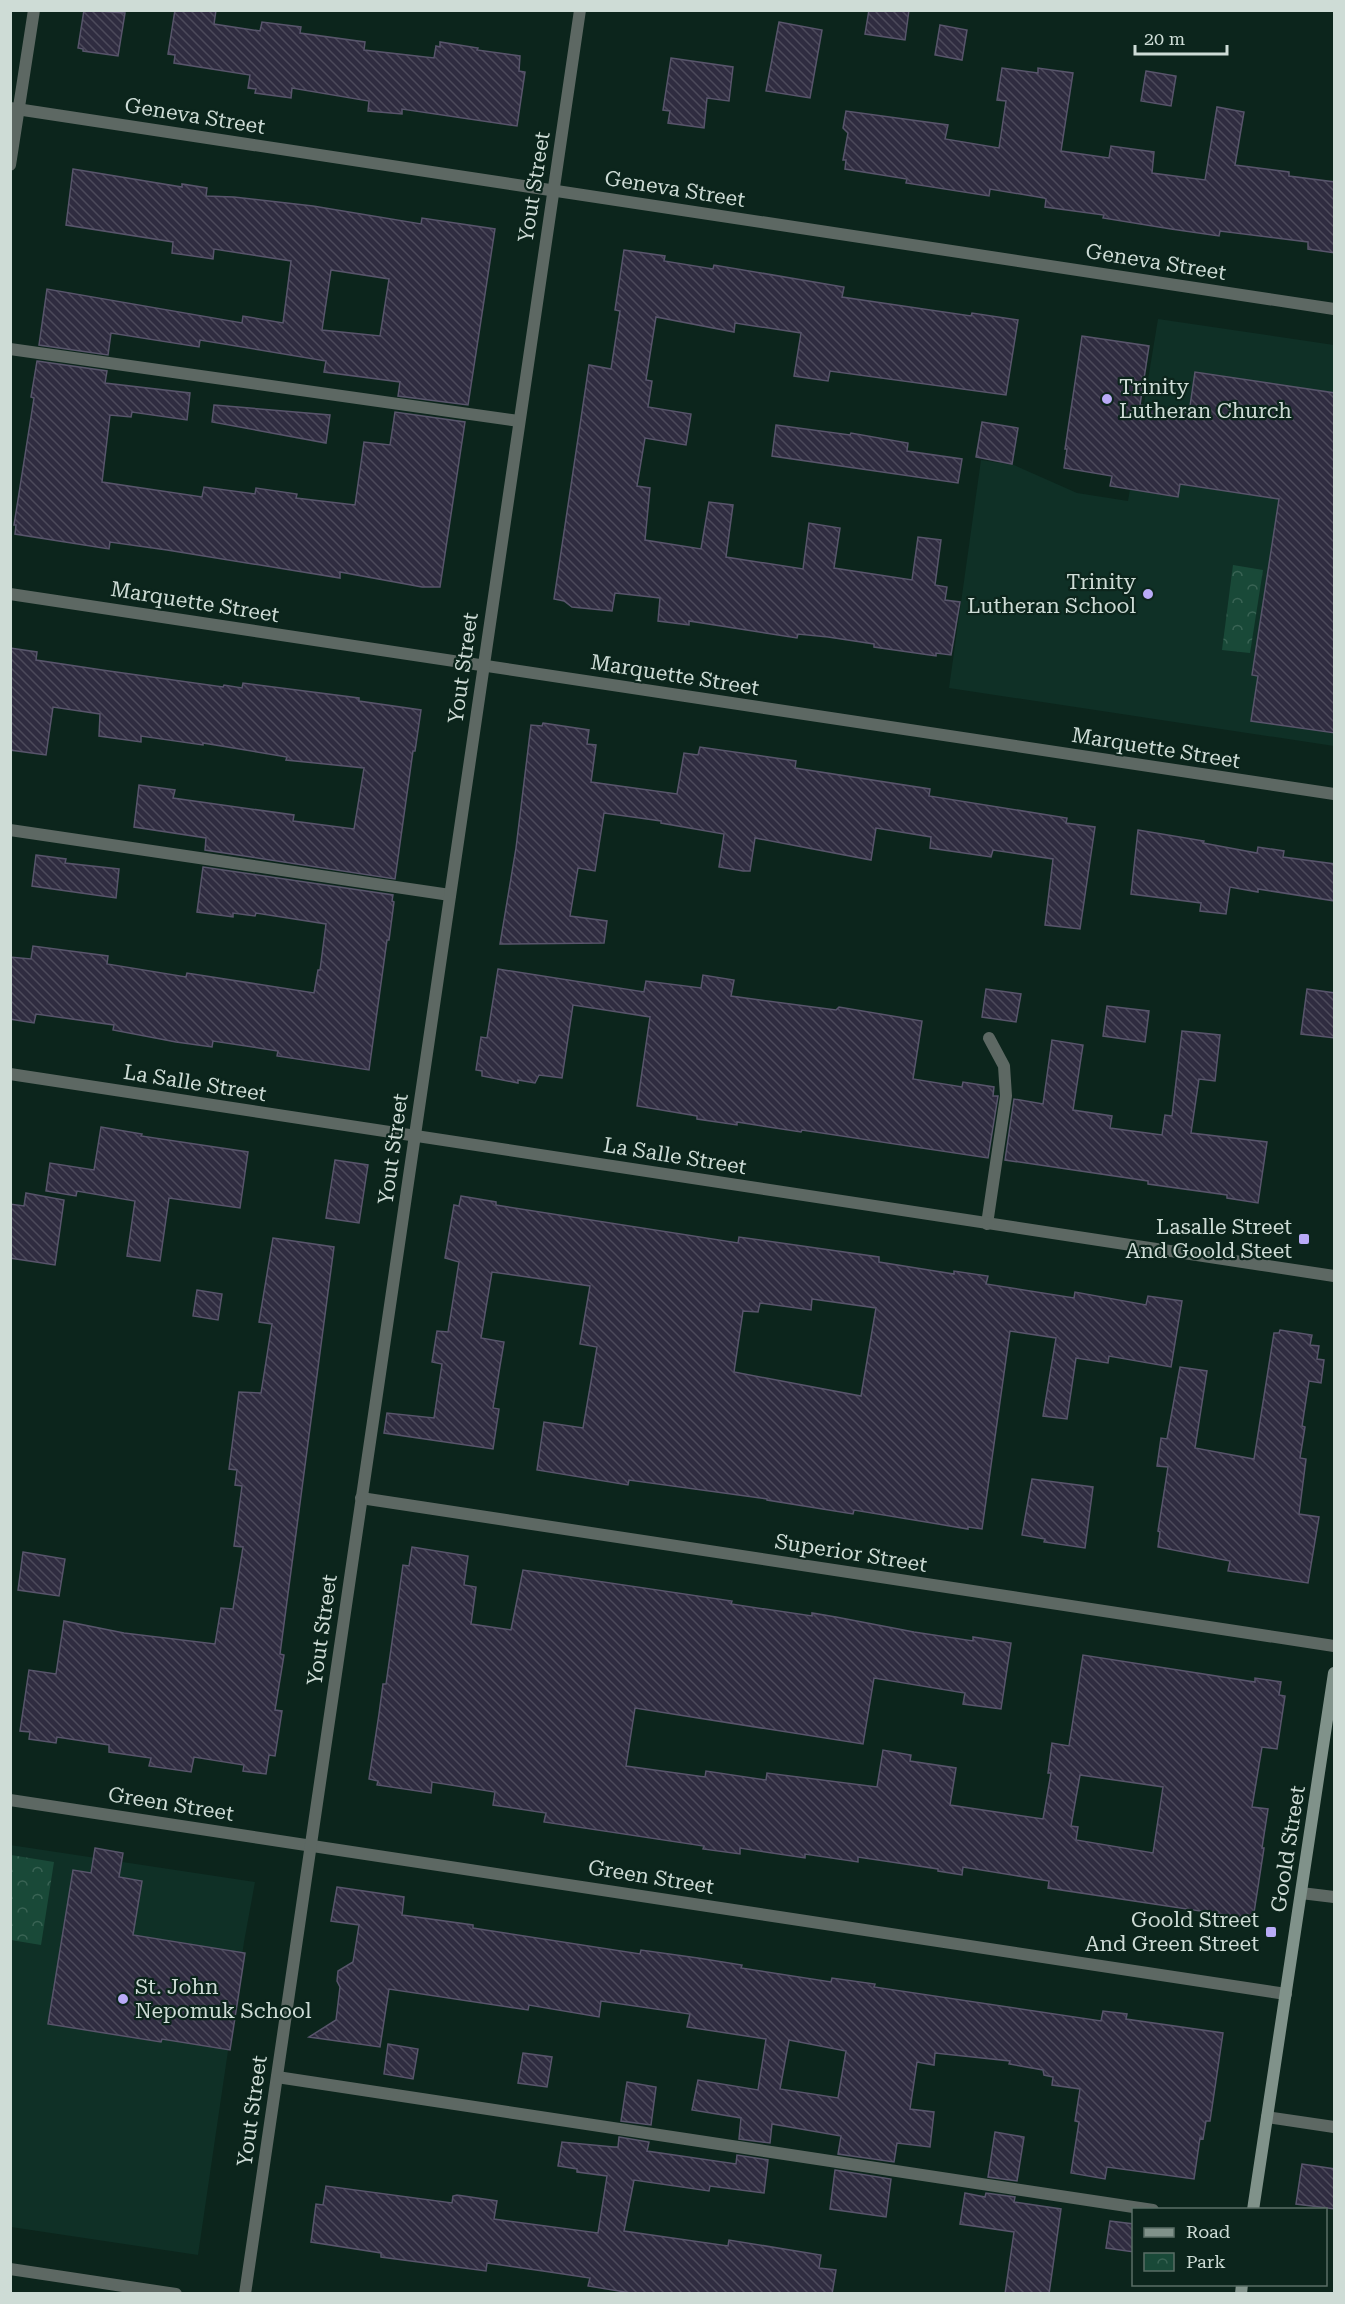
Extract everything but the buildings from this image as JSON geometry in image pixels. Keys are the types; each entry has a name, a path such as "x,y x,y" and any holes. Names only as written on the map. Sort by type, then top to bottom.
{"street":[{"path":"10,165 15,109 34,10"},
{"name":"Yout Street","path":"245,2294 580,10"},
{"name":"Geneva Street","path":"15,109 1335,309"},
{"path":"10,349 519,422"},
{"name":"Marquette Street","path":"10,594 1335,794"},
{"path":"10,830 450,895"},
{"path":"987,1224 1006,1096 1005,1066 989,1038"},
{"name":"La Salle Street","path":"10,1074 1335,1276"},
{"name":"Superior Street","path":"361,1498 1335,1646"},
{"name":"Goold Street","path":"1253,2208 1335,1673"},
{"name":"Green Street","path":"10,1800 1286,1994"},
{"path":"1301,1893 1335,1897"},
{"path":"277,2077 1140,2208"},
{"path":"1267,2117 1335,2127"},
{"path":"10,2269 176,2294"}],"shaded area":[{"name":"Trinity Lutheran School","path":"1158,319 1334,345 1334,746 949,688 981,460 1014,465 1077,493 1128,501"},
{"name":"St. John Nepomuk School","path":"10,1845 255,1882 244,1942 198,2255 11,2227"}],"green space":[{"path":"1233,565 1263,570 1250,653 1222,650"},
{"path":"11,1855 54,1862 41,1945 11,1940"}],"place":[{"name":"Trinity Lutheran Church","path":"1107,399"},
{"name":"Trinity Lutheran School","path":"1148,594"},
{"name":"Lasalle Street And Goold Steet","path":"1304,1239"},
{"name":"Goold Street And Green Street","path":"1271,1932"},
{"name":"St. John Nepomuk School","path":"123,1999"}]}
